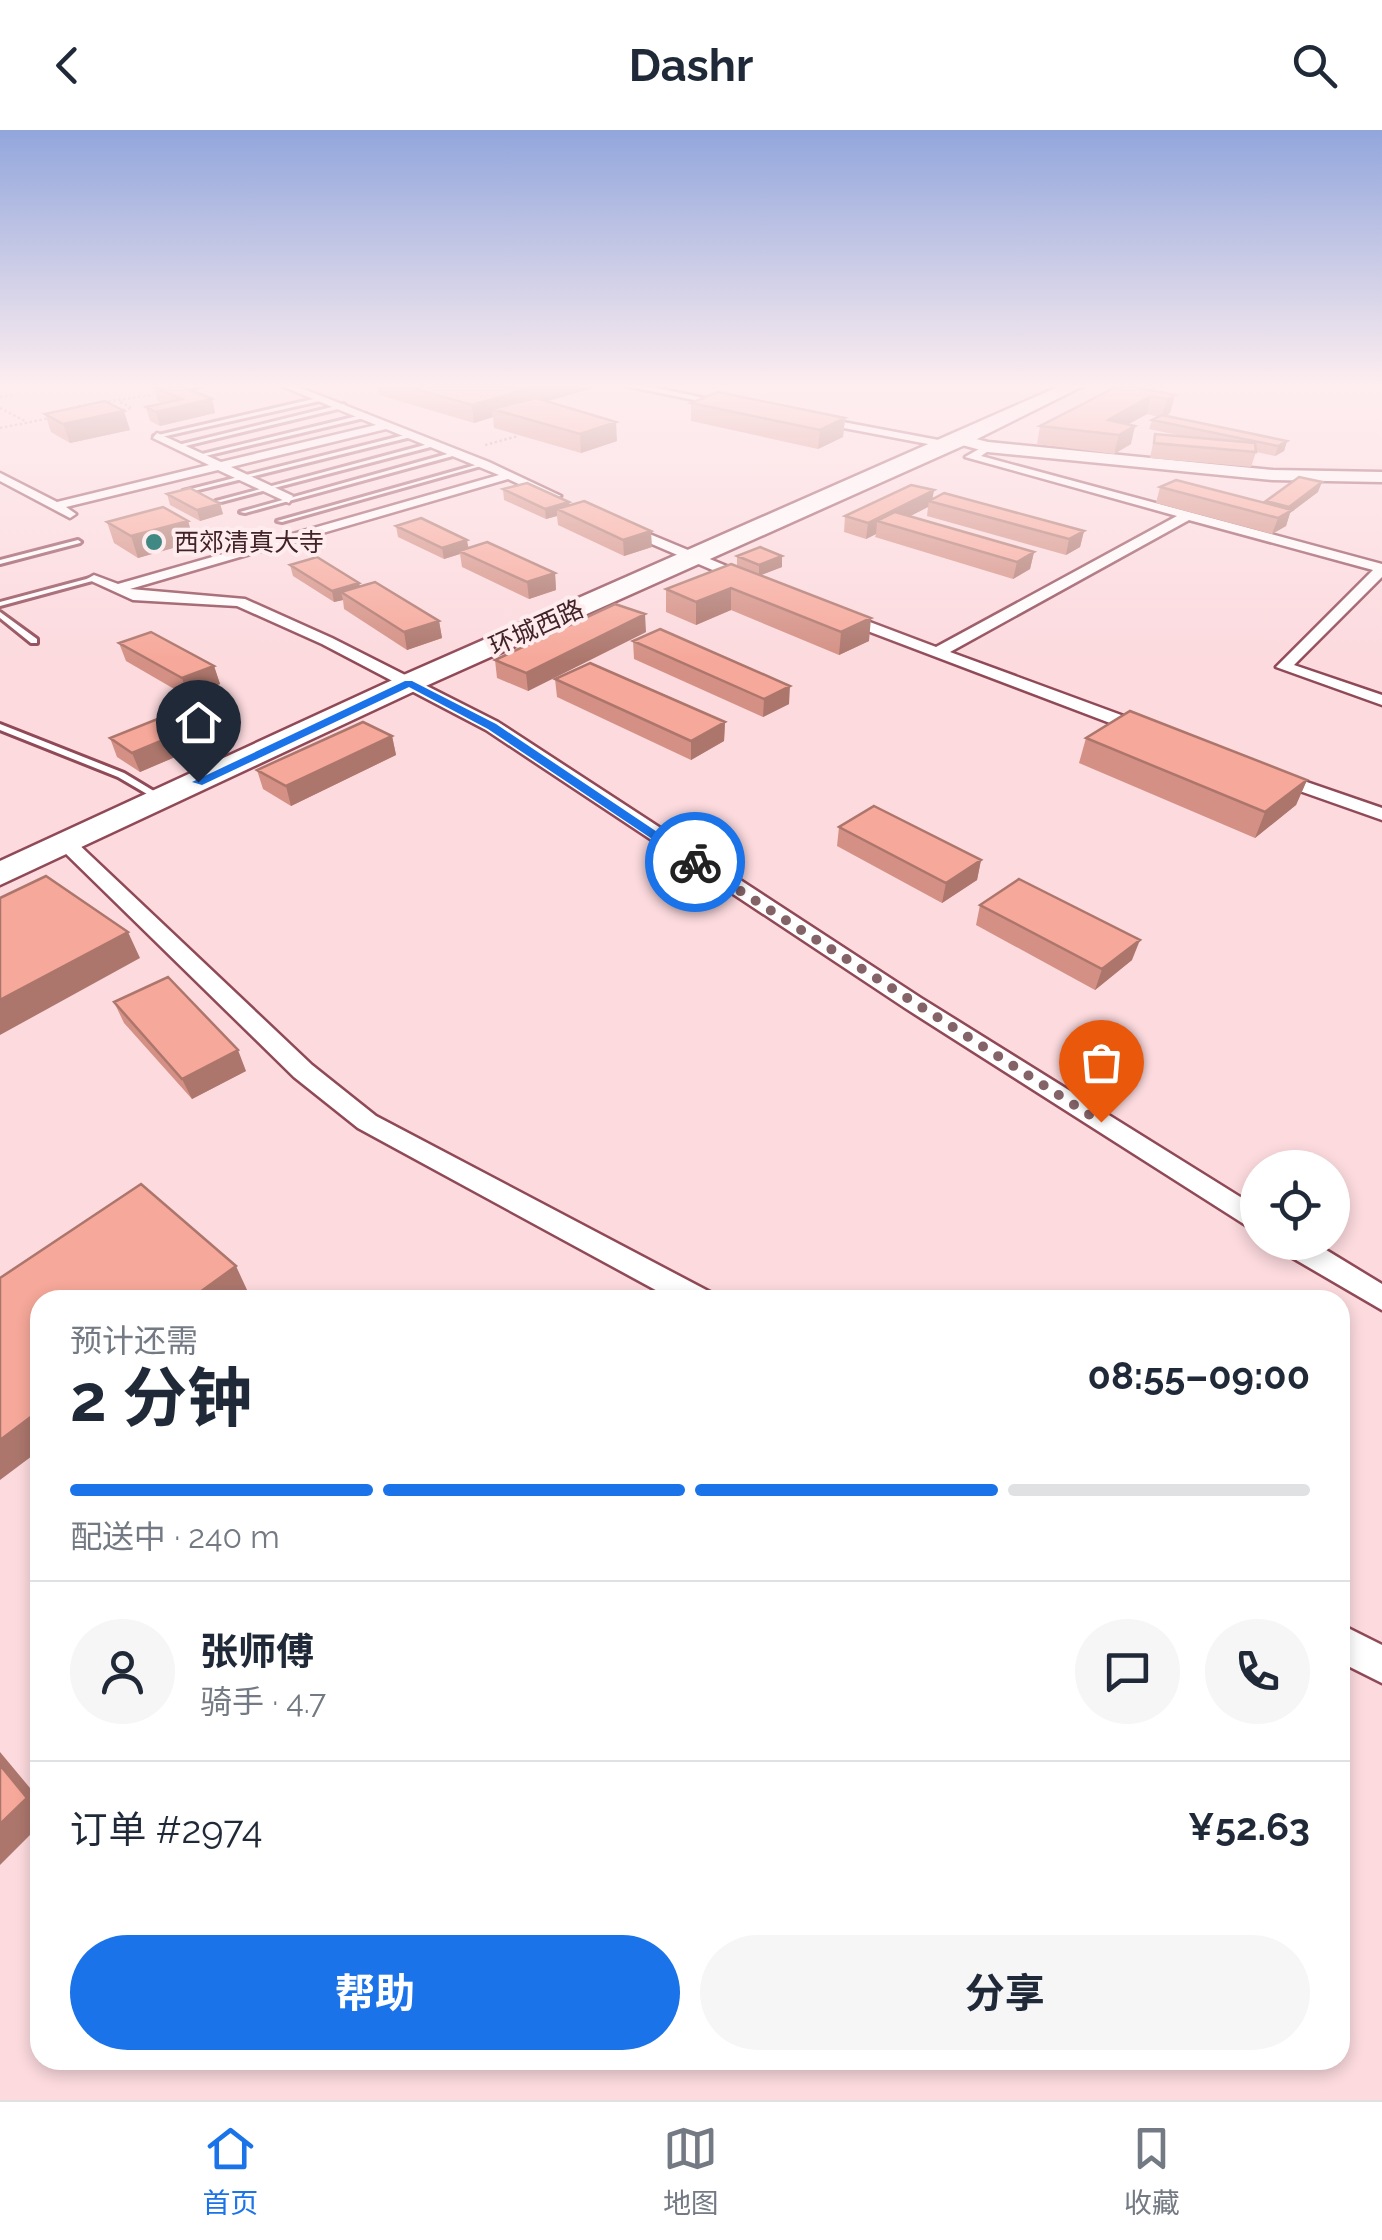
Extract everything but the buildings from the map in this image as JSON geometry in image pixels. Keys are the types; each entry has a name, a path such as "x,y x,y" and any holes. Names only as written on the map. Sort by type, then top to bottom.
{"highway":[{"name":"环城西路","path":"0,874 409,683 874,478"}],"street":[{"path":"4,478 78,518"},
{"path":"56,506 169,478"},
{"path":"242,478 288,500"},
{"path":"115,589 500,478"},
{"path":"516,478 577,506"},
{"path":"1048,478 1382,568 1284,666 1382,700"},
{"path":"936,653 1188,516"},
{"path":"610,522 760,584"},
{"path":"94,578 115,589 147,597 240,602 492,726 896,992 1240,1211"},
{"path":"830,612 1163,736"},
{"path":"1254,768 1382,814"},
{"path":"67,844 303,1071 367,1122 681,1290"},
{"path":"1320,1260 1382,1298"},
{"path":"1350,1647 1382,1665"}],"lane":[{"path":"186,492 242,478"},
{"path":"219,501 308,478"},
{"path":"244,512 368,478"},
{"path":"280,521 435,478"},
{"path":"0,562 78,542"},
{"path":"0,604 94,578"},
{"path":"0,614 34,641"},
{"path":"0,727 121,775 162,799"}],"way so far":[{"path":"695,862 1101,1122"}],"place":[{"name":"西郊清真大寺","path":"154,542"}],"route":[{"path":"198,782 409,683 492,726 695,862"}]}
